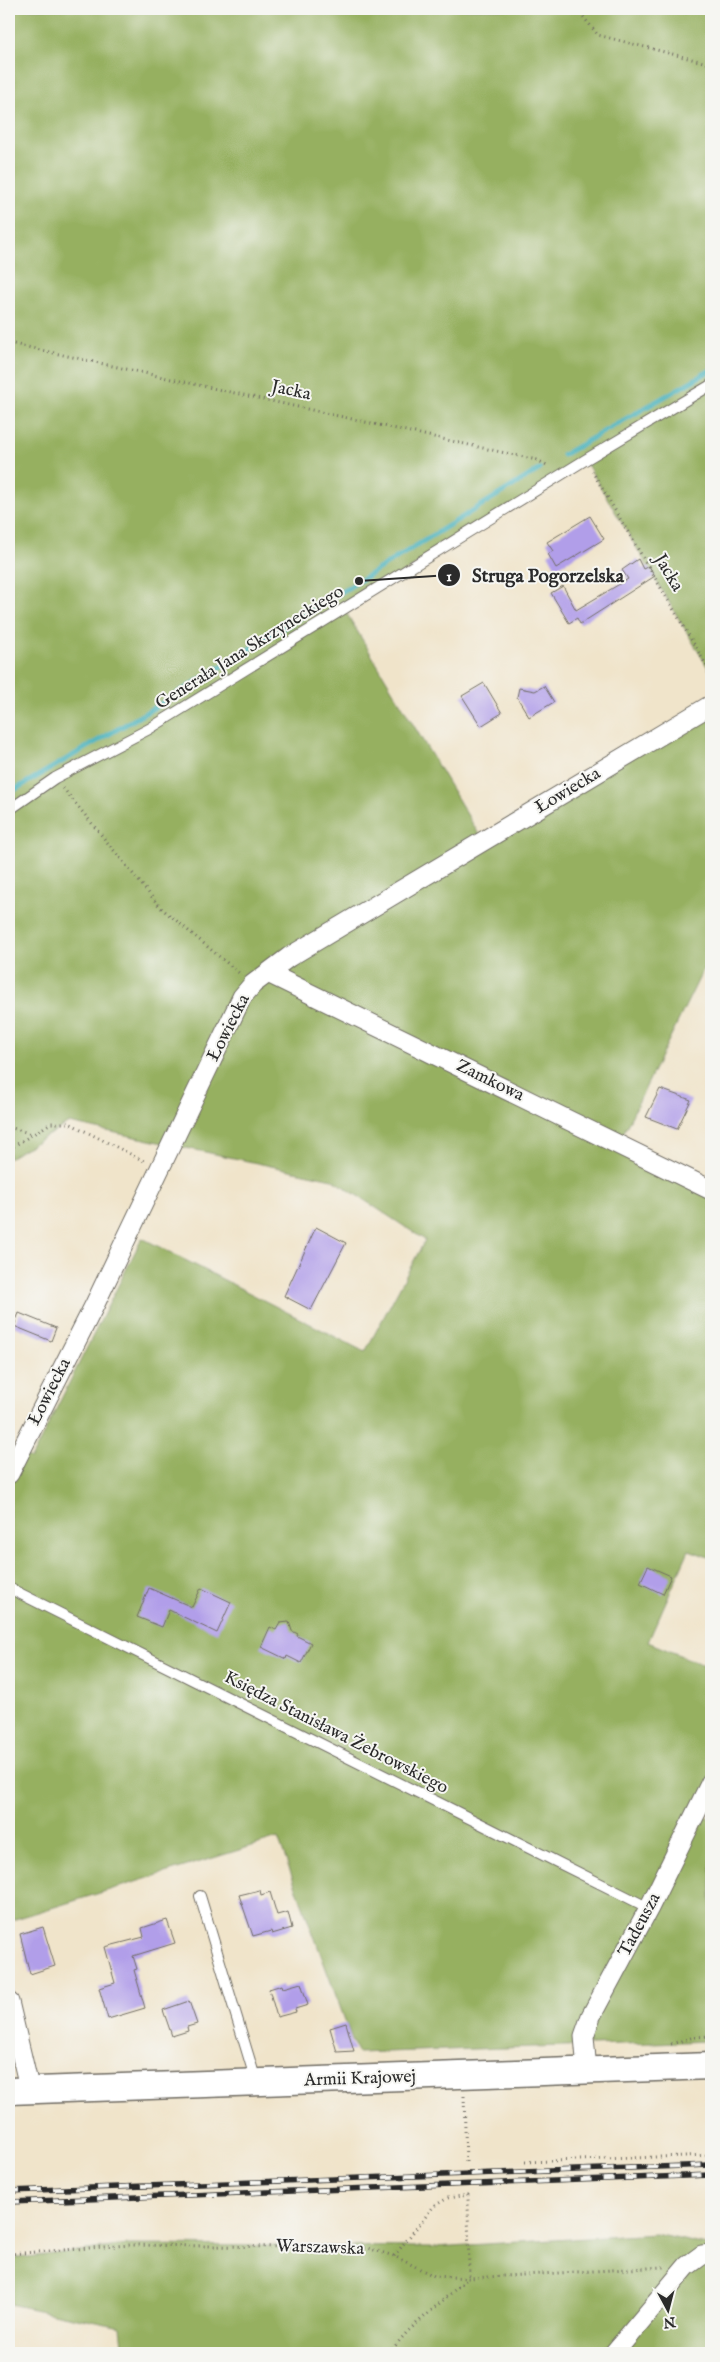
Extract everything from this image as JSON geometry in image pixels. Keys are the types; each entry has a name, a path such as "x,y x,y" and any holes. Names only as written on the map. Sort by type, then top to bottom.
{"main road":[{"name":"Armii Krajowej","path":"20,2091 711,2066"}],"street":[{"name":"Łowiecka","path":"9,1474 160,1168 242,996 261,978 289,957 711,705"},
{"name":"Zamkowa","path":"261,978 711,1190"},
{"name":"Tadeusza","path":"587,2071 584,2036 591,2016 649,1908 711,1782"},
{"path":"9,2002 20,2091"},
{"path":"614,2353 687,2266 702,2255 711,2254"}],"lane":[{"name":"Generała Jana Skrzyneckiego","path":"9,810 55,778 149,729 585,460 711,385"},
{"name":"Księdza Stanisława Żebrowskiego","path":"9,1588 649,1908"},
{"path":"200,1896 256,2082"}],"path":[{"path":"577,9 598,35 711,64"},
{"name":"Jacka","path":"9,343 537,460 563,475"},
{"name":"Jacka","path":"585,460 711,673"},
{"path":"55,778 160,908 261,978"},
{"path":"9,1149 51,1123 69,1123 160,1168"},
{"path":"9,1127 32,1134"},
{"path":"464,2092 466,2162"},
{"path":"525,2162 711,2155"},
{"path":"389,2353 407,2332 469,2278 468,2195 448,2198 434,2206 394,2256"},
{"name":"Warszawska","path":"9,2254 130,2245 367,2248 394,2256 434,2276 469,2278 687,2266"}],"green space":[{"path":"9,9 711,9 711,673 585,461 344,609 483,841 711,705 711,954 618,1144 711,1190 711,1558 689,1550 648,1642 711,1668 711,1782 696,1812 711,1819 711,2041 357,2053 278,1838 9,1921 9,1447 31,1459 142,1238 365,1352 425,1240 332,1179 69,1123 9,1158"},
{"path":"656,2234 711,2246 711,2353 124,2353 121,2327 9,2304 9,2259 130,2245 434,2247"}],"building":[{"path":"590,516 604,539 556,568 548,554 553,551 547,542"},
{"path":"638,559 643,569 649,566 655,576 580,624 577,618 569,623 551,593 563,586 576,610 628,579 622,570"},
{"path":"484,683 502,713 481,726 462,696"},
{"path":"544,686 554,702 529,717 517,697 519,688 535,691"},
{"path":"660,1089 691,1100 677,1129 646,1117"},
{"path":"316,1227 346,1243 311,1310 284,1296"},
{"path":"19,1313 56,1328 51,1341 14,1326"},
{"path":"648,1566 671,1576 663,1594 640,1583"},
{"path":"149,1588 192,1607 201,1588 231,1602 217,1633 169,1610 162,1627 137,1617"},
{"path":"289,1622 292,1631 298,1634 297,1636 311,1643 301,1663 287,1656 286,1659 261,1647 270,1627 276,1630 280,1623"},
{"path":"260,1890 261,1895 270,1892 277,1915 288,1912 292,1928 272,1934 271,1931 253,1936 239,1895"},
{"path":"167,1920 175,1943 133,1956 137,1969 134,1970 145,2008 108,2019 99,1988 115,1983 105,1947 144,1937 142,1928"},
{"path":"43,1927 55,1966 30,1974 20,1934"},
{"path":"301,1983 308,2005 295,2009 296,2012 277,2017 269,1989 282,1985 283,1988"},
{"path":"189,2001 197,2024 187,2027 188,2031 172,2036 163,2010"},
{"path":"346,2023 354,2051 337,2052 330,2028"}],"waterway":[{"path":"563,455 711,370"},
{"path":"9,793 162,703 540,469"}],"railway":[{"path":"9,2191 711,2165"},
{"path":"9,2202 711,2175"}],"place":[{"name":"Struga Pogorzelska","path":"359,581"}]}
